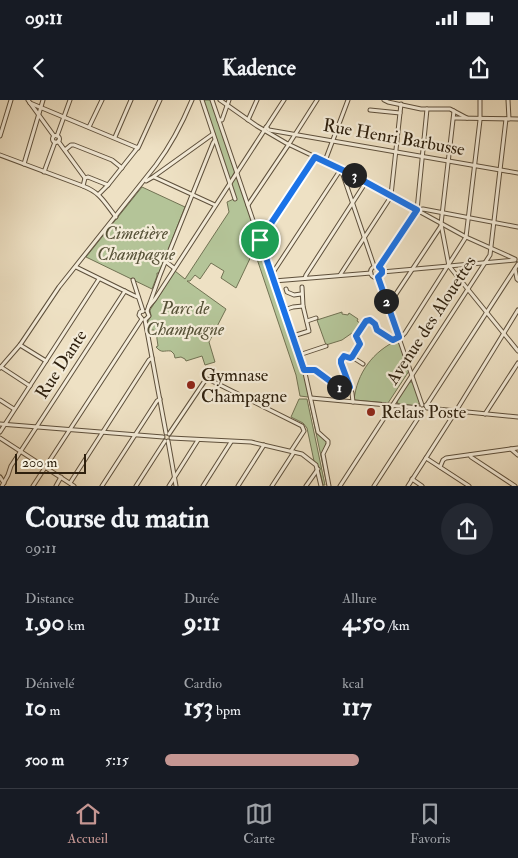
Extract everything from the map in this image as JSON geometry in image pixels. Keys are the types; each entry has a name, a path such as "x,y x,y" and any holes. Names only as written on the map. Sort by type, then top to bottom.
{"street":[{"path":"0,136 11,100"},
{"path":"24,164 43,100"},
{"path":"55,136 70,100"},
{"path":"89,127 102,100"},
{"path":"115,138 131,100"},
{"path":"99,194 138,148 160,100"},
{"path":"30,386 0,367 20,345 59,287 116,217 170,145 192,100"},
{"path":"202,100 235,199"},
{"path":"212,100 304,370 318,432 328,440 323,454 329,486"},
{"path":"220,100 248,120 289,144 391,195 441,225 517,260"},
{"path":"220,120 222,120 229,100"},
{"path":"248,120 257,100"},
{"path":"169,435 143,319 139,315 140,312 145,311 155,298 284,100"},
{"path":"248,206 317,100"},
{"path":"325,161 348,100"},
{"path":"384,100 427,109 450,109 467,118"},
{"path":"352,357 360,344 356,336 367,320 375,324 377,330 393,340 405,333 466,237 480,118 480,100"},
{"name":"Avenue des Alouettes","path":"340,486 490,254 508,119 508,100"},
{"path":"29,102 138,148"},
{"path":"29,102 55,136 59,138 44,172"},
{"path":"340,275 391,195 401,104"},
{"path":"379,267 417,210 427,109"},
{"path":"370,110 400,113"},
{"path":"454,111 441,225 449,266 518,351"},
{"path":"454,118 518,119"},
{"name":"Rue Henri Barbusse","path":"265,129 518,173"},
{"path":"143,182 153,177 213,134"},
{"path":"149,306 212,143 215,140"},
{"path":"56,142 65,150 85,178 83,186"},
{"path":"65,150 74,145 112,160 122,168"},
{"path":"0,156 91,189 99,194 116,217"},
{"path":"260,240 315,157"},
{"path":"341,169 374,266"},
{"path":"272,274 341,169"},
{"path":"85,178 88,177 108,185"},
{"path":"153,177 215,205"},
{"path":"304,278 366,182"},
{"path":"417,210 422,209 518,227"},
{"path":"388,306 441,225"},
{"path":"378,277 382,272 517,260"},
{"path":"374,486 515,269 517,260"},
{"path":"166,261 174,268"},
{"path":"374,266 379,267 382,272"},
{"path":"370,273 374,266"},
{"path":"76,267 138,297"},
{"path":"515,269 518,280"},
{"path":"274,281 370,273 374,277 378,277"},
{"path":"378,277 423,408"},
{"path":"0,432 99,279"},
{"path":"33,486 143,319 149,316 138,297 134,280"},
{"path":"293,336 309,330 303,306 302,287"},
{"path":"286,289 290,294 302,294"},
{"name":"Rue Dante","path":"3,484 11,466 125,291"},
{"path":"284,310 303,306"},
{"path":"408,486 518,310"},
{"path":"307,321 316,318"},
{"path":"20,345 46,361"},
{"path":"299,356 326,346"},
{"path":"353,402 353,396 341,361 344,356 352,357 363,364"},
{"path":"70,482 152,358"},
{"path":"485,414 518,363"},
{"path":"304,370 315,370 338,387 350,387"},
{"path":"136,486 204,382 208,379 302,426 304,431 272,486"},
{"path":"311,398 516,417 518,411"},
{"path":"102,486 160,399"},
{"path":"0,400 14,409"},
{"path":"0,424 135,435 165,440"},
{"path":"176,486 164,435 198,440 251,442 302,454 314,463 318,469 322,486"},
{"path":"0,438 74,486"},
{"path":"169,486 198,440"},
{"path":"203,486 231,441"},
{"path":"238,486 264,445"},
{"path":"440,467 446,458 518,448"},
{"path":"511,449 518,455"},
{"path":"470,455 515,486"},
{"path":"426,458 469,486"},
{"path":"306,486 318,469"},
{"path":"0,477 3,484"},
{"path":"56,486 61,477"},
{"path":"412,479 422,486"}],"green space":[{"path":"203,100 211,100 235,171 231,179 229,178"},
{"name":"Parc de Champagne","path":"235,177 238,178 303,370 308,397 300,396 296,375 254,250 236,288 221,278 224,271 211,263 200,279 195,275 190,281 187,281 226,309 209,342 215,362 205,365 202,356 186,361 181,357 175,358 171,351 163,351 156,347 158,346 156,332 149,328 150,310 175,271 185,279 229,212 227,202 236,198 231,183"},
{"name":"Cimetière Champagne","path":"142,187 185,207 152,289 86,257"},
{"path":"342,312 342,314 348,315 349,313 358,319 357,321 360,323 354,334 352,333 342,340 326,345 317,320"},
{"path":"398,340 409,371 388,403 354,400 359,381 368,364 381,350"},
{"path":"409,382 413,382 420,402 417,406 398,404 397,401"},
{"path":"299,399 307,399 325,485 323,485 319,470 314,461 307,428 303,423 291,417"},
{"path":"310,404 317,433 327,441 322,454 328,485 327,485"}],"place":[{"name":"Gymnase Champagne","path":"191,385"},
{"name":"Relais Poste","path":"371,412"}],"route":[{"path":"315,157 392,195 417,210 379,267 382,273 378,277 399,337 393,340 377,330 375,324 370,320 366,321 356,336 360,344 352,357 344,356 341,360 350,387 338,387 315,370 304,370 260,240 315,157"}]}
